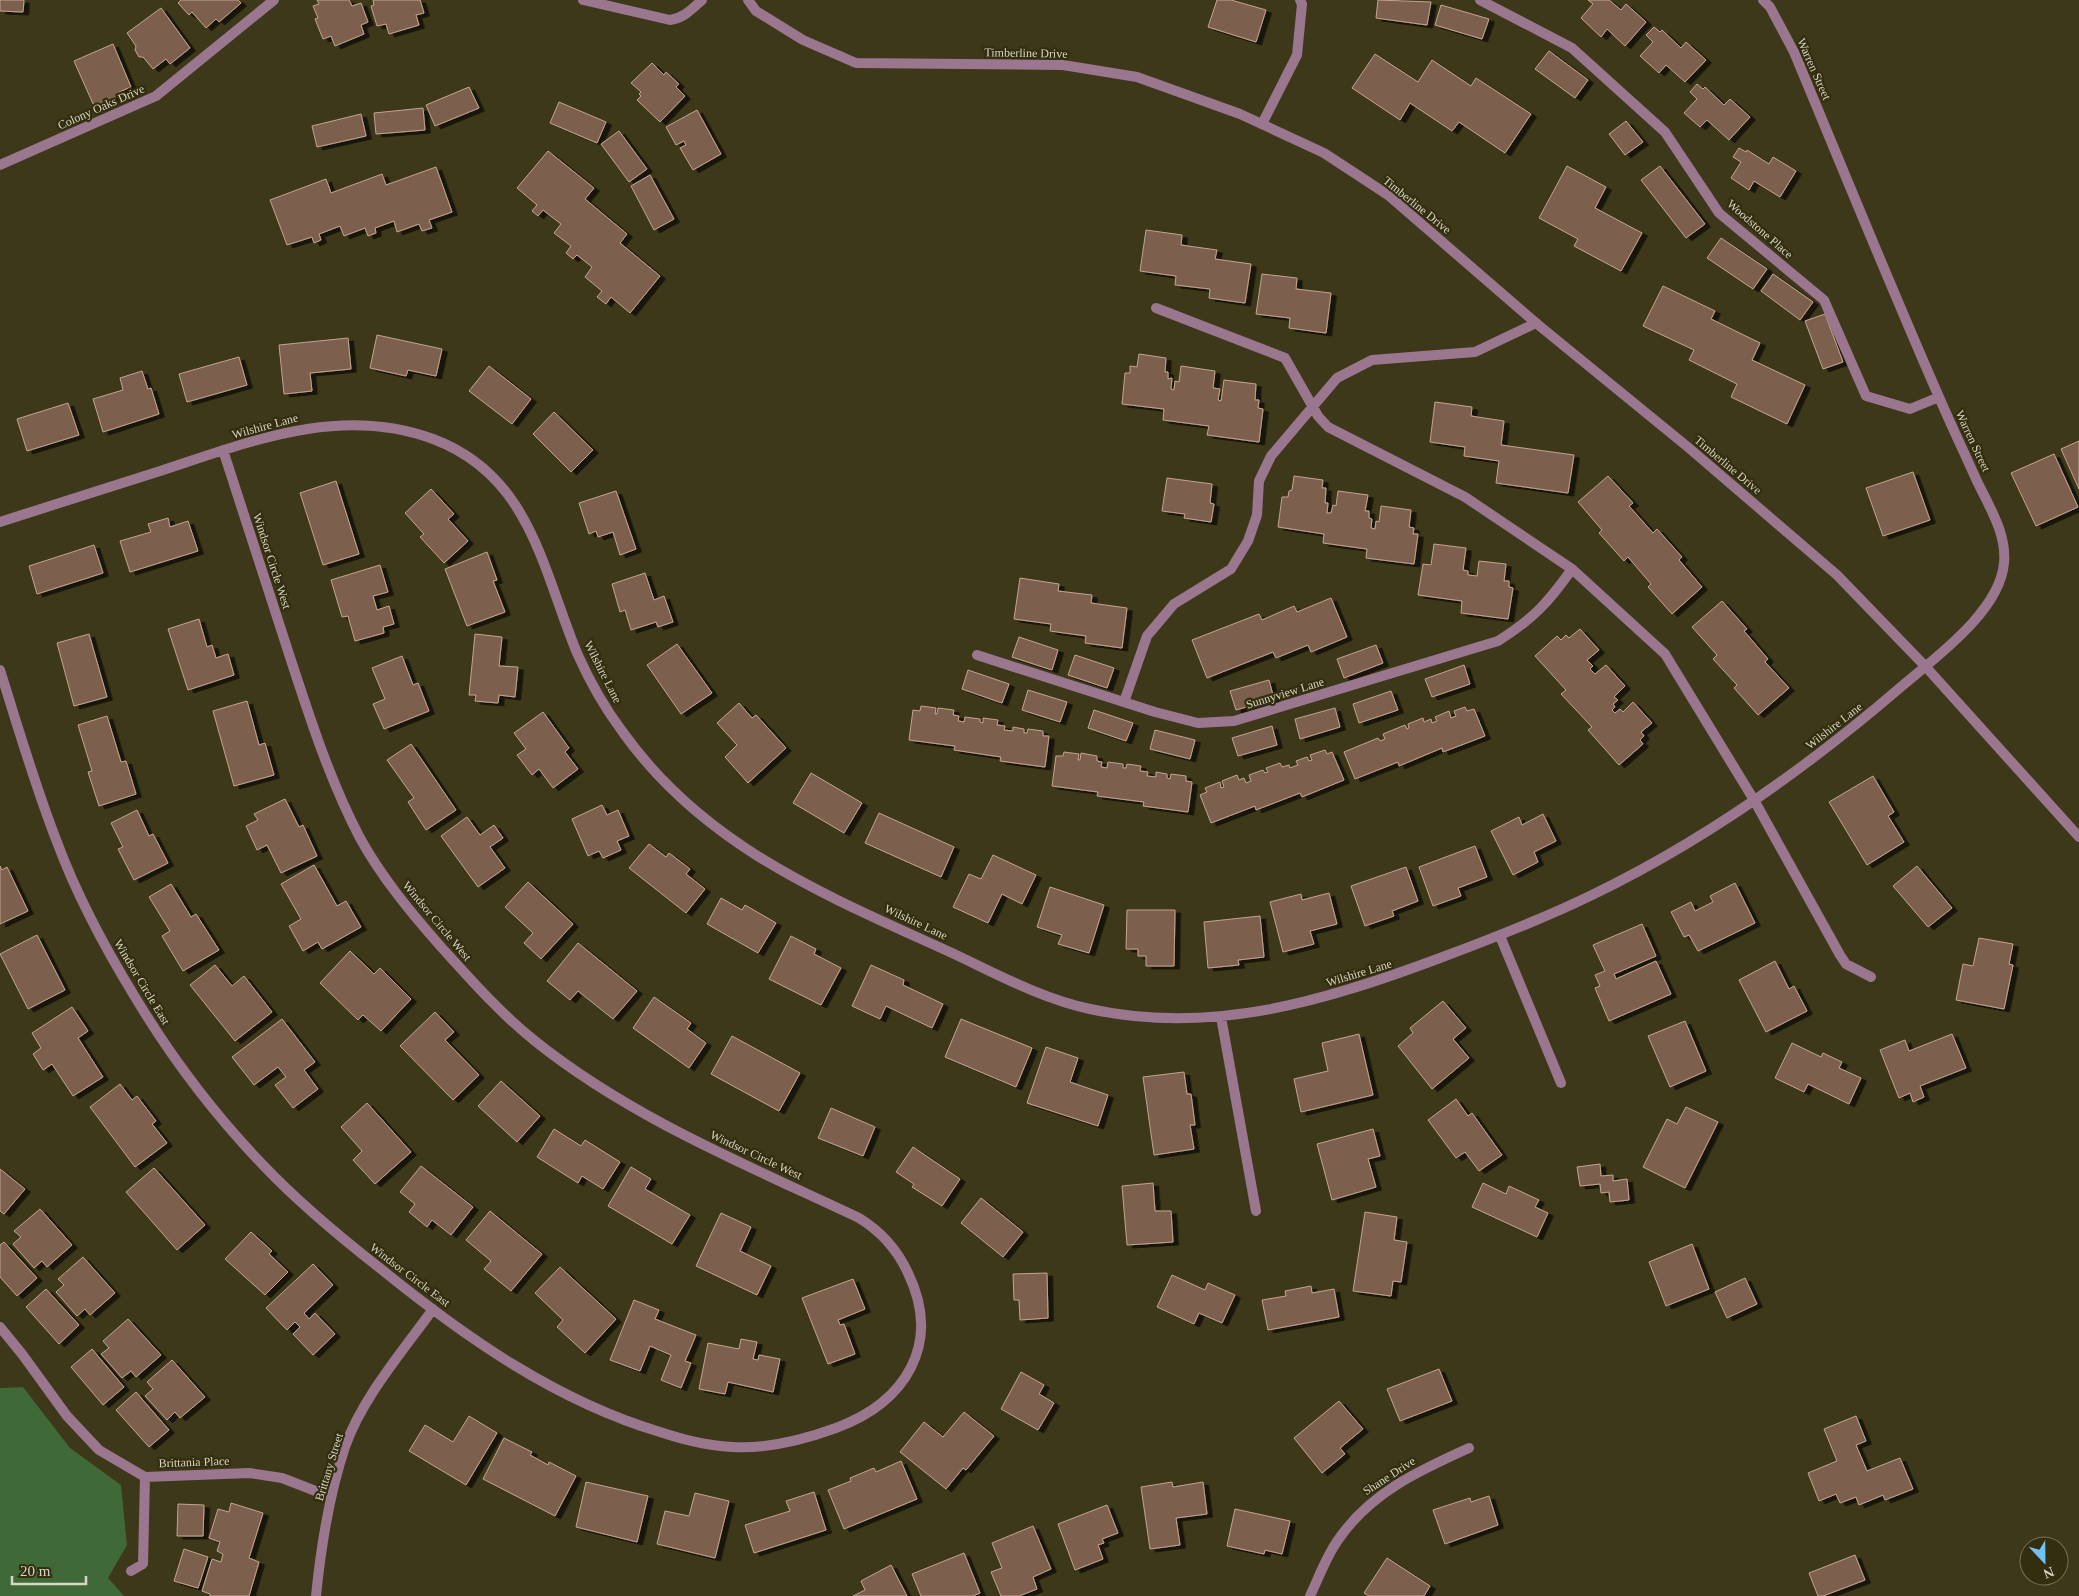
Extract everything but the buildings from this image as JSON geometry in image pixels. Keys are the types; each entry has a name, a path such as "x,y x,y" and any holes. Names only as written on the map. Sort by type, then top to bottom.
{"street":[{"name":"Colony Oaks Drive","path":"0,165 156,96 274,0"},
{"path":"583,0 670,20 679,19 687,14 702,0"},
{"name":"Timberline Drive","path":"748,0 756,11 803,40 856,63 1063,65 1137,77 1240,114 1324,153 1388,194 1536,323 1689,448 1837,575 1925,666"},
{"path":"1262,124 1297,55 1302,4 1300,0"},
{"name":"Woodstone Place","path":"1480,0 1572,48 1665,132 1720,213 1824,300 1866,396 1910,409 1939,397"},
{"name":"Warren Street","path":"1764,0 1770,7 1794,52 1939,397 2002,534 2004,565 1995,596 1976,620 1925,666"},
{"path":"1156,308 1285,358 1318,416 1328,427 1465,497 1572,569 1665,654 1754,800 1840,955 1846,964 1871,977"},
{"path":"1124,702 1147,636 1174,604 1231,569 1248,541 1257,514 1259,481 1271,456 1337,378 1372,360 1475,352 1536,323"},
{"name":"Wilshire Lane","path":"0,522 223,450 316,426 347,423 379,426 411,432 436,440 459,451 484,468 502,484 520,510 537,543 579,657 595,690 620,729 653,771 685,804 718,830 782,872 1039,993 1086,1009 1131,1016 1183,1020 1263,1011 1370,984 1500,936 1593,894 1643,868 1754,800 1827,747 1925,666"},
{"name":"Windsor Circle West","path":"223,450 318,742 361,839 413,916 502,1012 537,1042 601,1087 686,1135 859,1218"},
{"name":"Sunnyview Lane","path":"977,655 1155,712 1198,723 1234,721 1498,641 1527,623 1554,596 1572,569"},
{"path":"1925,666 2079,837"},
{"name":"Windsor Circle East","path":"0,670 41,798 73,880 112,957 158,1034 211,1107 281,1184 338,1235 433,1309 526,1372 564,1394 615,1418 686,1441 712,1446 756,1447 797,1441 844,1425 876,1406 893,1393 906,1377 921,1342 920,1304 906,1269 886,1237 859,1218"},
{"path":"1500,936 1561,1084"},
{"path":"1221,1017 1256,1211"},
{"name":"Brittany Street","path":"316,1596 321,1545 346,1446 359,1418 376,1389 433,1309"},
{"name":"Brittania Place","path":"0,1327 67,1416 99,1450 146,1477 249,1472 282,1478 332,1497"},
{"name":"Shane Drive","path":"1310,1596 1326,1560 1338,1540 1368,1505 1390,1488 1417,1472 1468,1448"},
{"path":"131,1571 143,1564 146,1477"}],"green space":[{"path":"23,1387 70,1448 121,1485 127,1545 108,1578 124,1596 0,1596 0,1388"}]}
